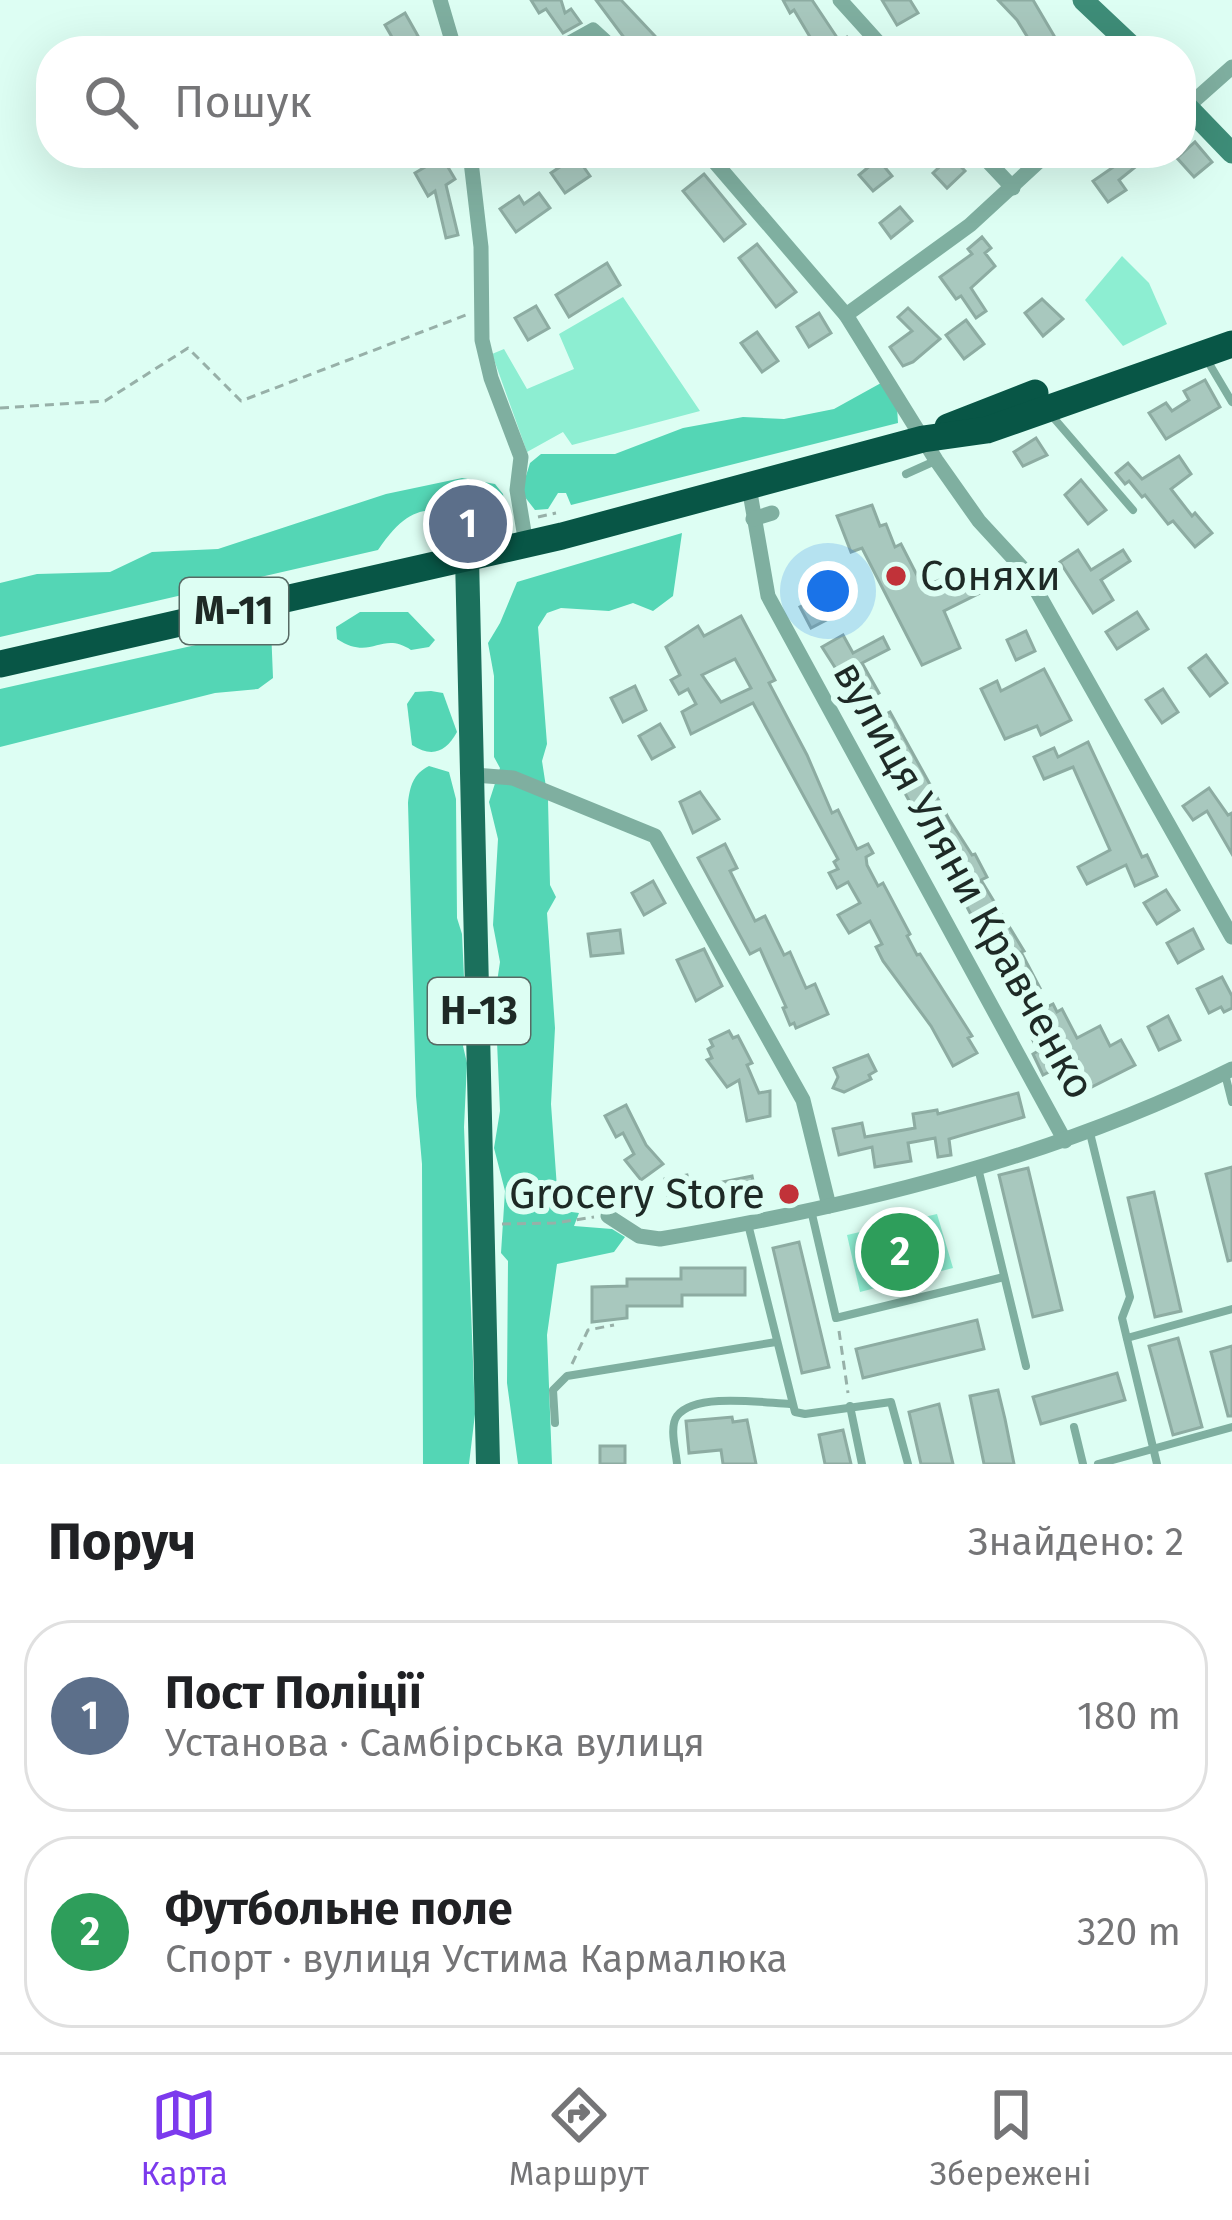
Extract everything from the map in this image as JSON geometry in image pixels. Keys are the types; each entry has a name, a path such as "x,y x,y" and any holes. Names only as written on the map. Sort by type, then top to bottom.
{"highway":[{"name":"М-11","path":"929,450 981,412 1232,326"},
{"name":"М-11","path":"0,664 526,544 749,487 929,450 1232,344"}],"main road":[{"name":"Н-13","path":"467,557 488,1464"}],"street":[{"path":"440,0 451,36"},
{"path":"840,0 872,36"},
{"path":"1084,0 1121,36"},
{"path":"1196,95 1232,67"},
{"path":"1196,116 1232,153"},
{"path":"472,168 481,247 482,340 521,457 518,490 526,544"},
{"path":"720,168 846,316 929,450 979,521 1026,572 1232,938"},
{"path":"994,168 1013,188"},
{"path":"846,316 1033,168"},
{"name":"вулиця Уляни Кравченко","path":"749,487 768,596 1065,1141"},
{"path":"753,519 772,513"},
{"path":"474,775 513,778 655,836 803,1100 829,1206"},
{"path":"608,1216 648,1239 829,1206 1090,1133 1228,1071"}],"lane":[{"path":"1204,353 1232,402"},
{"path":"1046,409 1133,510"},
{"path":"906,473 929,450"},
{"path":"1228,1071 1232,1102"},
{"path":"1090,1133 1130,1297 1122,1318 1157,1464"},
{"path":"977,1166 1026,1366"},
{"path":"811,1210 836,1318 1004,1277"},
{"path":"748,1224 795,1412 891,1402 908,1464"},
{"path":"1127,1338 1232,1309"},
{"path":"555,1423 553,1390 567,1376 776,1342"},
{"path":"677,1464 674,1425 680,1413 720,1400 790,1404"},
{"path":"850,1406 862,1464"},
{"path":"1074,1427 1083,1464"},
{"path":"1098,1464 1232,1427"}],"path":[{"path":"0,408 105,401 188,348 241,401 482,309"},
{"path":"483,1225 608,1216"},
{"path":"836,1318 850,1406"},
{"path":"567,1376 587,1330 614,1325"}],"green space":[{"path":"1122,256 1149,283 1167,324 1123,346 1085,300"},
{"path":"623,297 700,411 572,445 563,432 527,452 492,354 504,349 527,389 574,369 559,334"},
{"path":"881,383 896,390 898,423 571,505 566,493 558,493 548,509 535,510 521,492 530,463 541,454 615,454 683,428 743,417 784,419 834,409"},
{"path":"462,478 495,484 503,494 507,520 422,511 408,517 378,550 0,637 0,583 37,574 110,572 152,552 218,549 386,494"},
{"path":"682,533 673,596 653,611 633,603 609,611 561,608 547,613 538,627 550,885 556,897 547,913 555,1028 551,1104 558,1202 564,1211 579,1213 574,1226 612,1229 625,1237 614,1252 557,1264 547,1335 552,1464 518,1464 507,1383 508,1261 501,1253 505,1191 494,1148 500,1111 495,995 500,962 493,925 498,839 489,802 500,768 494,757 494,676 488,643 517,582"},
{"path":"360,612 408,612 435,640 429,647 411,650 392,643 359,648 337,639 336,627"},
{"path":"271,628 273,678 258,689 215,693 0,747 0,689"},
{"path":"415,692 443,693 457,732 443,748 432,752 412,745 407,704"},
{"path":"429,766 449,772 456,799 457,918 471,1025 463,1046 475,1414 469,1464 423,1464 422,1164 408,803 413,781"},
{"path":"937,1214 953,1268 860,1292 847,1235"}],"building":[{"path":"531,0 561,0 565,13 571,9 581,23 563,33 546,9 539,13"},
{"path":"596,0 621,0 655,36 623,36"},
{"path":"783,0 812,0 836,36 809,36 794,10 790,13"},
{"path":"882,0 910,0 918,13 897,25"},
{"path":"998,0 1033,0 1054,36 1027,36"},
{"path":"405,13 418,36 391,36 385,25"},
{"path":"1196,143 1212,162 1194,177 1186,168 1196,168"},
{"path":"423,168 448,168 455,179 446,185 458,235 446,238 435,191 428,196 415,173"},
{"path":"558,168 584,168 590,176 565,193 551,173"},
{"path":"867,168 885,168 892,176 873,191 859,175"},
{"path":"938,168 965,171 947,188 933,173"},
{"path":"1112,168 1134,168 1119,180 1126,190 1108,202 1093,181"},
{"path":"704,174 745,224 724,241 683,191"},
{"path":"539,193 550,208 516,232 500,209 519,196 524,204"},
{"path":"900,207 912,221 891,238 880,223"},
{"path":"982,237 991,248 985,253 995,266 971,288 986,311 976,318 940,277 972,254 968,249"},
{"path":"757,244 796,292 776,307 739,258"},
{"path":"607,263 620,285 569,317 556,295"},
{"path":"1042,299 1063,319 1043,336 1025,313"},
{"path":"536,306 549,328 528,340 515,318"},
{"path":"908,308 940,339 903,366 890,347 912,331 898,317"},
{"path":"819,313 831,333 809,347 797,327"},
{"path":"966,320 984,344 964,359 946,335"},
{"path":"757,332 778,361 762,372 741,343"},
{"path":"1205,380 1220,407 1166,439 1149,413 1166,403 1172,411 1189,400 1184,391"},
{"path":"1036,438 1047,455 1023,466 1014,452"},
{"path":"1179,456 1191,474 1171,489 1212,533 1195,547 1173,521 1168,524 1145,495 1116,473 1128,463 1142,479"},
{"path":"1081,480 1106,510 1088,524 1065,495"},
{"path":"872,505 880,526 886,524 895,547 901,544 923,587 976,565 986,590 944,611 960,648 922,665 862,548 851,552 837,516"},
{"path":"1078,550 1091,570 1123,550 1130,561 1101,580 1113,600 1093,613 1060,562"},
{"path":"819,597 830,618 811,628 800,607"},
{"path":"1137,612 1148,629 1117,649 1106,632"},
{"path":"741,616 775,680 769,683 832,813 838,810 857,849 868,844 873,853 866,857 867,865 878,886 883,883 917,955 972,1036 968,1038 977,1053 953,1066 931,1026 883,961 876,947 882,944 870,921 849,933 838,915 860,903 848,882 837,888 829,873 838,869 834,862 838,859 753,703 691,734 682,712 696,704 688,689 679,694 671,680 680,675 666,647 698,626 704,636","holes":["735,659 751,688 721,702 702,675"]},
{"path":"1026,631 1035,651 1016,660 1007,640"},
{"path":"843,635 853,653 883,637 889,649 862,663 879,693 859,705 822,647"},
{"path":"1206,655 1227,683 1210,696 1189,668"},
{"path":"1044,669 1071,720 1041,735 1037,726 1005,739 981,689 997,681 1001,691"},
{"path":"635,686 646,710 623,722 611,698"},
{"path":"1163,689 1178,712 1162,723 1146,700"},
{"path":"890,712 949,819 975,854 987,877 981,880 1024,951 1040,988 1017,1000 982,926 978,928 966,905 971,902 946,854 940,857 867,724"},
{"path":"660,724 674,747 652,759 639,736"},
{"path":"1088,742 1142,857 1147,855 1157,876 1135,886 1126,865 1087,884 1078,867 1110,850 1073,767 1044,779 1034,757 1054,748 1058,757"},
{"path":"1209,788 1228,815 1232,813 1232,854 1207,811 1193,820 1183,806"},
{"path":"700,792 719,819 693,833 680,802"},
{"path":"725,844 737,868 730,871 755,921 765,916 784,955 790,952 806,988 815,984 828,1014 796,1028 790,1025 760,949 750,954 698,858"},
{"path":"653,881 665,903 644,915 632,893"},
{"path":"1166,890 1179,910 1157,924 1144,903"},
{"path":"1193,929 1203,949 1178,963 1167,943"},
{"path":"620,930 623,953 591,956 588,934"},
{"path":"704,949 722,986 696,1001 677,960"},
{"path":"1222,977 1232,996 1232,1008 1209,1013 1197,989"},
{"path":"1053,1004 1057,1012 1062,1009 1077,1038 1100,1026 1110,1046 1121,1040 1135,1065 1072,1097 1059,1067 1043,1075 1028,1030 1035,1027 1029,1016"},
{"path":"1168,1016 1180,1040 1159,1050 1148,1027"},
{"path":"729,1031 733,1038 738,1036 752,1063 747,1065 759,1093 770,1091 770,1116 747,1121 739,1080 727,1087 707,1060 712,1058 710,1040"},
{"path":"868,1055 876,1071 869,1075 871,1079 844,1092 833,1088 838,1077 834,1068"},
{"path":"1018,1093 1024,1117 949,1139 951,1155 938,1157 935,1138 908,1143 911,1161 875,1167 872,1147 839,1155 833,1129 862,1123 865,1137 915,1128 913,1114 937,1110 938,1114"},
{"path":"626,1105 646,1145 663,1164 641,1180 625,1160 634,1154 623,1133 616,1137 605,1116"},
{"path":"1232,1167 1232,1260 1228,1261 1206,1174"},
{"path":"1028,1168 1062,1310 1033,1317 999,1175"},
{"path":"687,1175 689,1183 697,1181 698,1187 752,1176 756,1195 670,1211 665,1179"},
{"path":"1154,1192 1181,1311 1155,1317 1128,1198"},
{"path":"799,1242 829,1367 802,1373 773,1248"},
{"path":"681,1268 745,1268 745,1295 682,1295 682,1306 627,1306 627,1318 592,1322 592,1287 627,1286 627,1279 681,1279"},
{"path":"977,1320 984,1349 863,1378 856,1349"},
{"path":"1178,1338 1202,1427 1173,1435 1149,1346"},
{"path":"1232,1346 1232,1416 1228,1416 1211,1352"},
{"path":"1117,1373 1125,1400 1041,1424 1033,1397"},
{"path":"998,1390 1014,1464 984,1464 970,1396"},
{"path":"939,1404 953,1464 921,1464 909,1412"},
{"path":"732,1417 733,1422 747,1420 756,1464 723,1464 721,1450 689,1453 686,1421"},
{"path":"843,1430 851,1464 825,1464 819,1435"},
{"path":"600,1446 625,1446 625,1464 600,1464"}],"place":[{"name":"Пост Поліції","path":"468,524"},
{"name":"Соняхи","path":"896,576"},
{"name":"Grocery Store","path":"789,1194"},
{"name":"Футбольне поле","path":"900,1252"}]}
